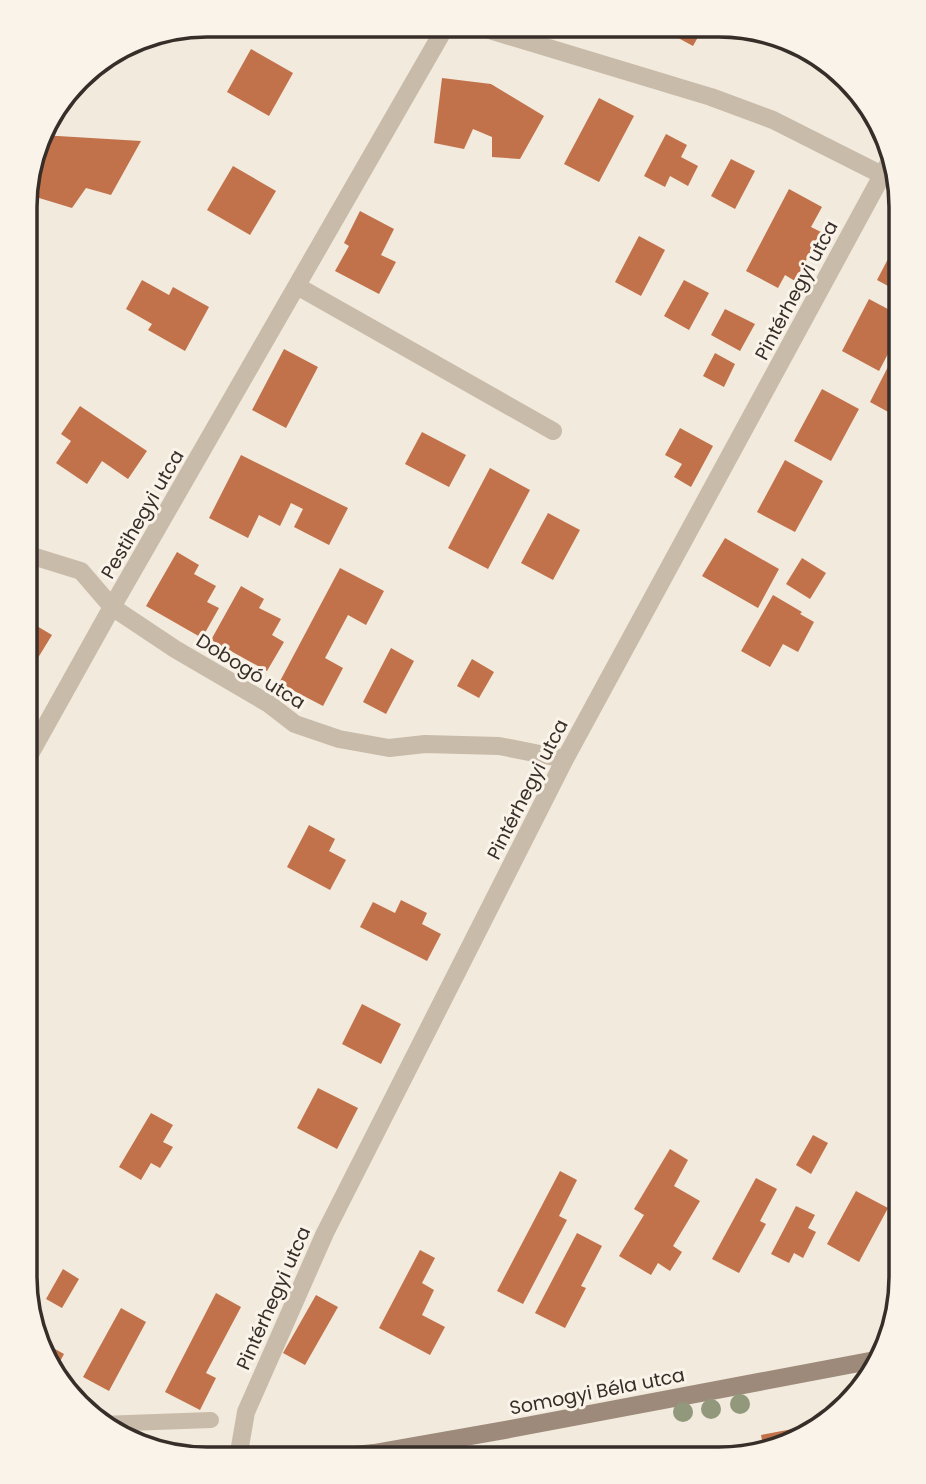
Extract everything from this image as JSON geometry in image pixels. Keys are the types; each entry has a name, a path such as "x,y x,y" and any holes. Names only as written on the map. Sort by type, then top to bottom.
{"main road":[{"name":"Somogyi Béla utca","path":"403,1447 867,1361"}],"street":[{"name":"Pestihegyi utca","path":"37,742 440,37"},
{"path":"512,37 710,97 773,120 886,177"},
{"name":"Pintérhegyi utca","path":"240,1447 246,1412 325,1233 565,759 887,181"},
{"path":"297,286 553,431"},
{"name":"Dobogó utca","path":"37,557 80,571 113,607 175,649 269,704 295,724 339,739 389,748 425,744 499,746 565,759"}],"lane":[{"path":"131,1428 211,1420"}],"building":[{"path":"676,37 698,37 693,46"},
{"path":"251,49 293,73 269,116 227,92"},
{"path":"442,78 491,84 544,116 520,159 492,157 492,137 473,129 464,149 434,143"},
{"path":"599,98 634,116 599,182 564,164"},
{"path":"666,134 687,145 681,157 698,166 688,186 670,176 665,187 644,176"},
{"path":"53,136 141,141 111,195 86,188 72,208 37,197 43,163"},
{"path":"731,159 755,171 735,209 711,196"},
{"path":"233,166 276,191 250,235 207,210"},
{"path":"789,189 822,207 811,227 821,232 795,281 785,275 778,288 746,271"},
{"path":"360,211 394,229 381,255 396,262 379,294 335,271 349,246 344,243"},
{"path":"639,236 665,250 641,296 615,282"},
{"path":"889,257 889,286 877,280"},
{"path":"142,280 169,295 173,287 209,307 185,351 148,330 152,324 126,309"},
{"path":"684,280 709,293 689,330 664,316"},
{"path":"869,299 889,310 889,352 879,371 842,351"},
{"path":"725,309 755,324 740,351 711,335"},
{"path":"284,349 318,367 286,428 252,410"},
{"path":"715,353 735,364 724,387 703,376"},
{"path":"889,365 889,412 870,402"},
{"path":"822,389 859,409 831,461 794,441"},
{"path":"80,406 147,451 128,479 102,461 87,484 56,463 71,441 61,434"},
{"path":"680,428 713,446 691,487 674,477 682,464 665,455"},
{"path":"422,432 466,455 449,487 405,464"},
{"path":"241,455 348,508 329,545 294,527 303,509 291,503 280,526 259,515 248,538 209,518"},
{"path":"785,460 823,481 795,532 757,512"},
{"path":"490,468 530,490 488,569 448,548"},
{"path":"548,513 580,530 553,580 521,563"},
{"path":"725,538 779,569 758,608 702,576"},
{"path":"177,552 199,565 194,574 216,586 207,602 219,608 202,638 146,606"},
{"path":"802,558 826,573 810,599 786,584"},
{"path":"340,568 384,591 366,625 348,615 325,658 343,668 323,706 279,683"},
{"path":"241,586 264,599 259,608 281,619 272,635 284,642 267,671 211,640"},
{"path":"773,595 814,622 798,652 783,644 770,667 741,651"},
{"path":"37,626 52,635 37,659"},
{"path":"391,648 414,661 386,714 363,702"},
{"path":"472,659 494,672 479,698 457,686"},
{"path":"309,825 335,839 329,851 346,860 330,890 287,867"},
{"path":"401,900 427,913 422,924 441,934 427,961 360,927 373,902 395,913"},
{"path":"362,1004 401,1024 381,1064 342,1044"},
{"path":"318,1088 358,1108 337,1149 297,1128"},
{"path":"151,1113 173,1125 163,1142 173,1147 160,1168 151,1163 141,1180 119,1167"},
{"path":"813,1135 828,1143 811,1174 796,1165"},
{"path":"670,1149 688,1160 674,1186 700,1201 673,1246 682,1252 670,1271 658,1263 651,1275 619,1256 644,1215 634,1209"},
{"path":"560,1171 577,1180 559,1216 567,1220 523,1304 497,1291"},
{"path":"756,1178 777,1189 760,1221 766,1224 739,1273 712,1259"},
{"path":"856,1191 888,1208 859,1262 827,1244"},
{"path":"796,1206 815,1215 808,1228 816,1232 803,1258 794,1253 789,1263 771,1254"},
{"path":"577,1233 602,1246 581,1286 586,1288 565,1328 535,1313"},
{"path":"420,1250 435,1258 422,1283 434,1290 422,1315 445,1327 430,1355 379,1328"},
{"path":"63,1269 79,1279 62,1308 46,1299"},
{"path":"216,1293 241,1307 206,1373 216,1378 200,1410 165,1392"},
{"path":"316,1295 338,1307 305,1365 283,1353"},
{"path":"121,1308 146,1322 109,1391 83,1377"},
{"path":"53,1348 64,1354 60,1362"},
{"path":"795,1429 762,1441 761,1435"}]}
